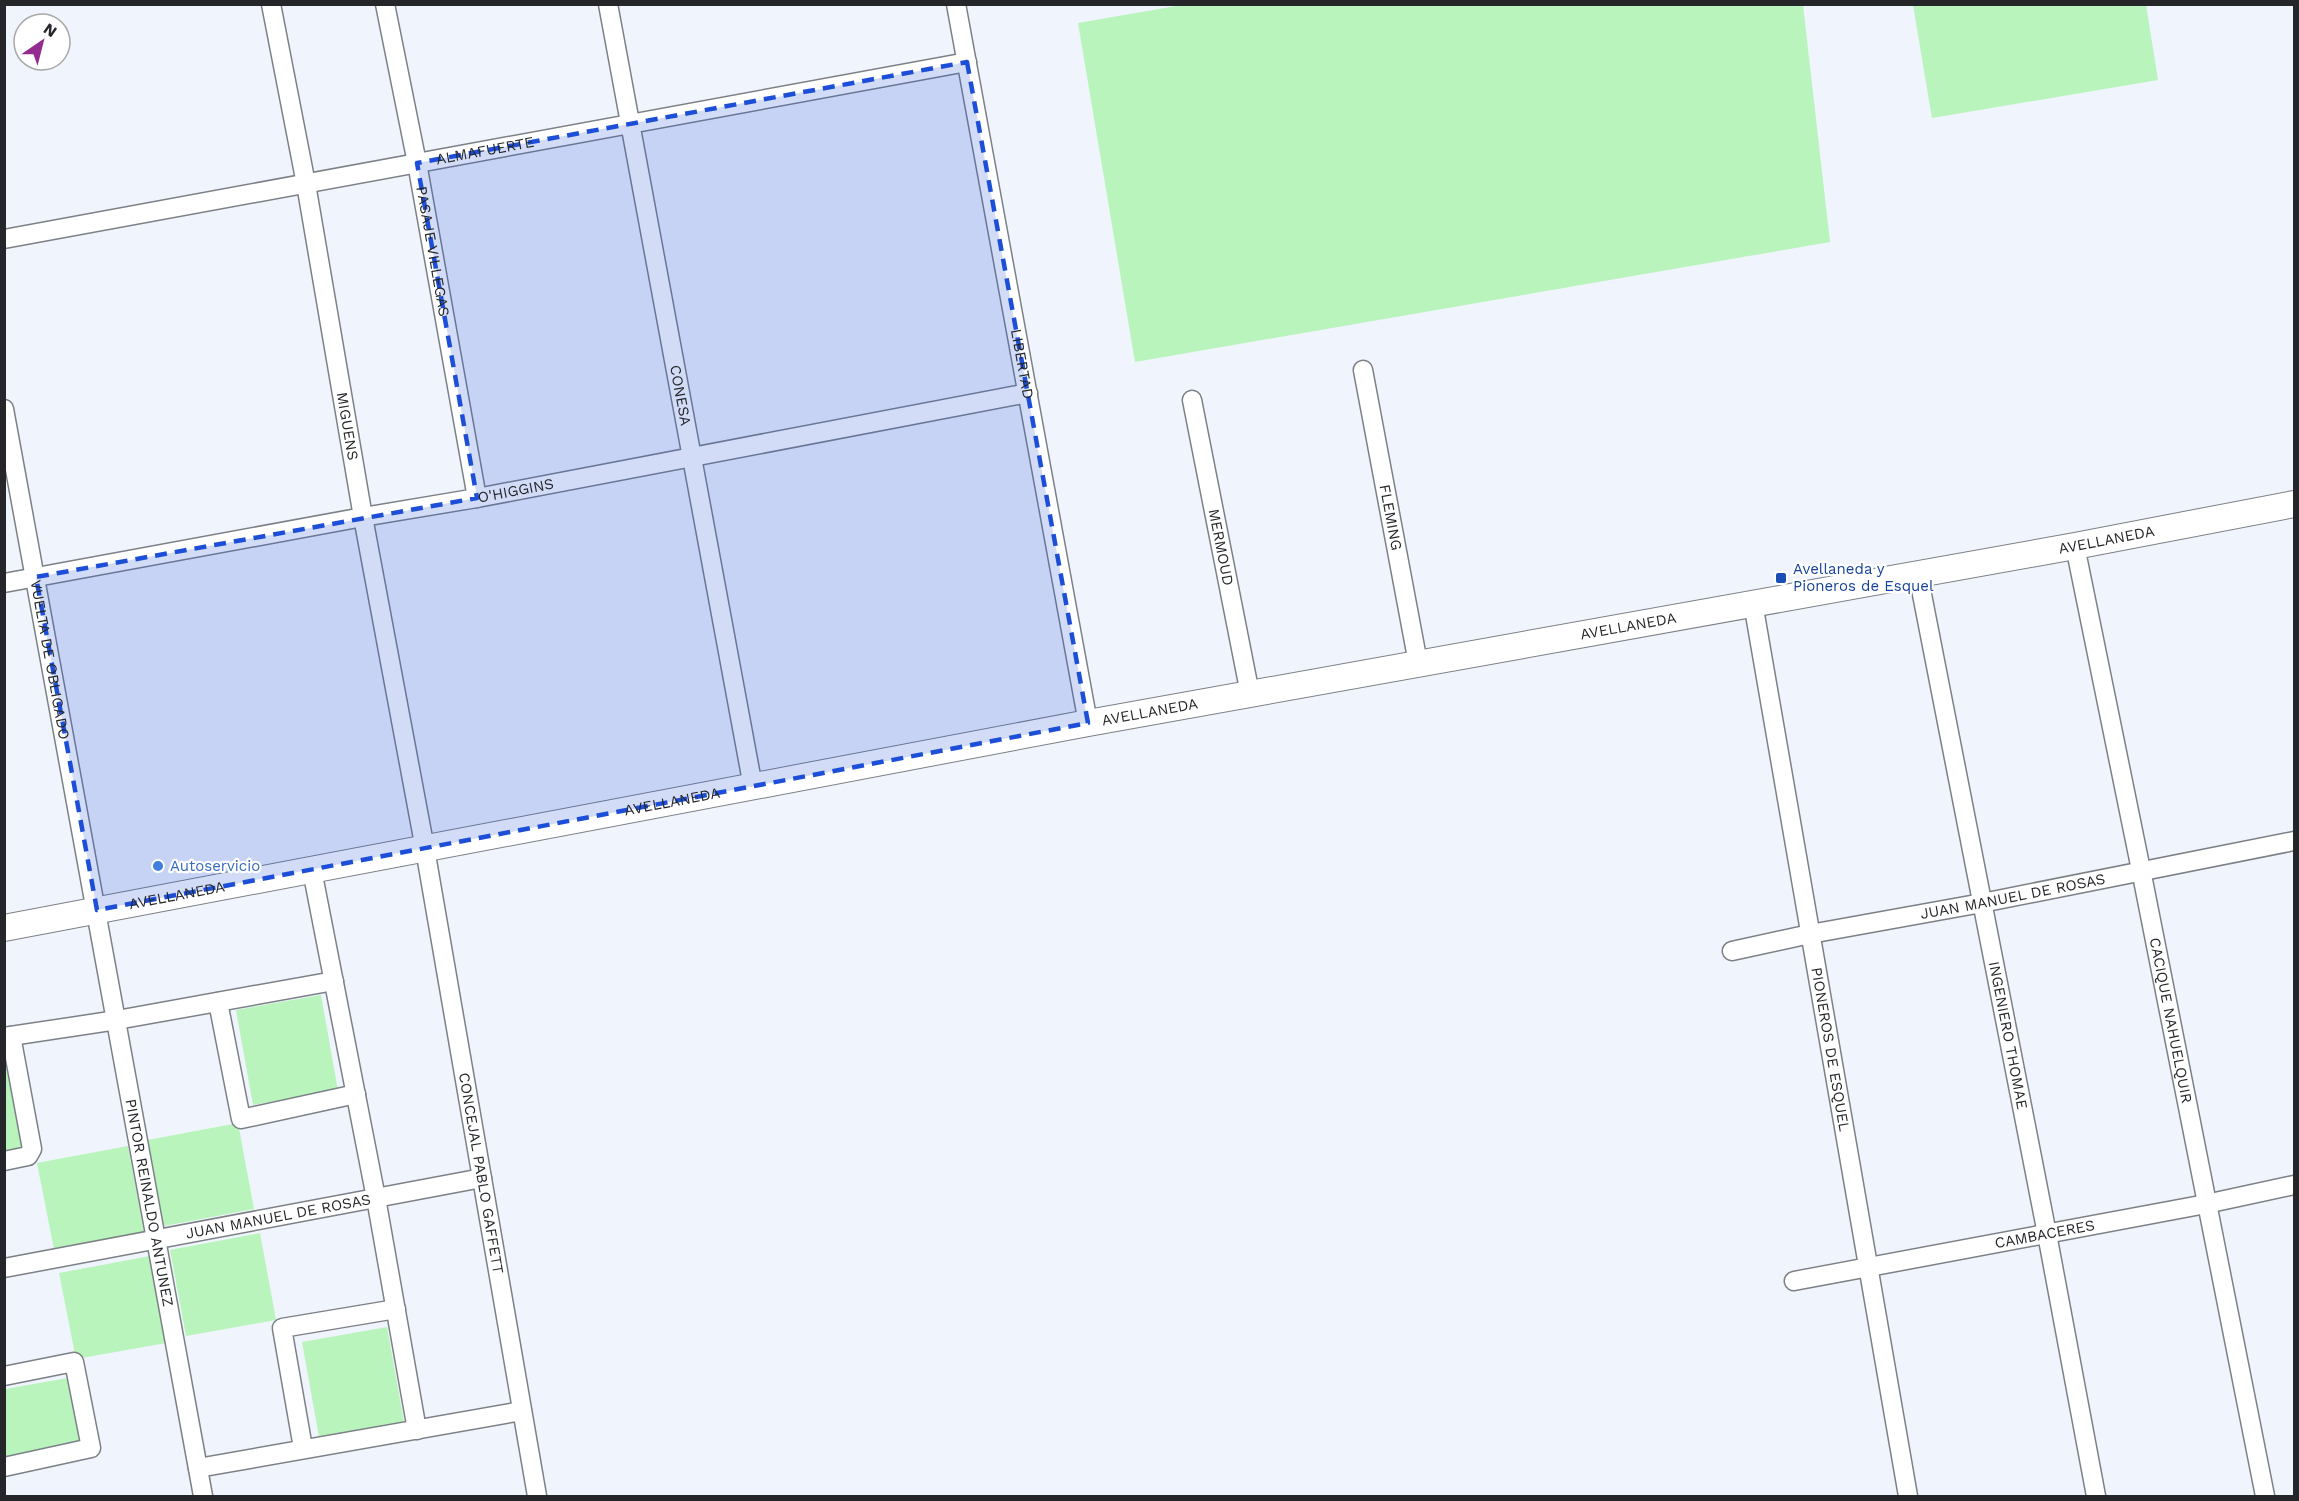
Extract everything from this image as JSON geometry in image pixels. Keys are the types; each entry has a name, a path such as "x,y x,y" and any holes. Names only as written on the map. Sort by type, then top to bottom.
{"street":[{"name":"MIGUENS","path":"271,4 306,184 363,517 425,849"},
{"name":"PASAJE VILLEGAS","path":"385,4 417,163 477,498"},
{"name":"CONESA","path":"608,4 753,787"},
{"name":"LIBERTAD","path":"956,4 1088,723"},
{"name":"ALMAFUERTE","path":"4,239 967,62"},
{"name":"FLEMING","path":"1362,370 1418,663"},
{"name":"O'HIGGINS","path":"4,583 477,498 1028,393"},
{"name":"MERMOUD","path":"1192,400 1250,694"},
{"name":"VUELTA DE OBLIGADO","path":"4,409 97,910"},
{"name":"AVELLANEDA","path":"4,928 1088,723 2075,546 2295,504"},
{"name":"CACIQUE NAHUELQUIR","path":"2075,546 2265,1497"},
{"name":"INGENIERO THOMAE","path":"1918,574 2096,1497"},
{"name":"PIONEROS DE ESQUEL","path":"1752,603 1870,1267 1908,1497"},
{"name":"JUAN MANUEL DE ROSAS","path":"1732,951 2295,841"},
{"name":"CONCEJAL PABLO GAFFETT","path":"425,849 537,1497"},
{"path":"312,870 376,1198 417,1430"},
{"name":"PINTOR REINALDO ANTUNEZ","path":"97,910 203,1497"},
{"path":"4,1161 28,1156 32,1149 8,1036 117,1020 334,981"},
{"path":"218,1002 241,1119 356,1094"},
{"name":"JUAN MANUEL DE ROSAS","path":"4,1268 482,1178"},
{"name":"CAMBACERES","path":"1794,1281 2206,1204 2295,1185"},
{"path":"303,1448 282,1328 396,1310"},
{"path":"4,1376 74,1362 91,1448 4,1467"},
{"path":"198,1468 522,1411"}],"highlighted area":[{"path":"967,62 1088,723 97,910 36,577 477,498 417,163"}],"green space":[{"path":"1182,5 1803,5 1830,242 1135,362 1078,23"},
{"path":"1913,5 2146,5 2158,80 1932,118"},
{"path":"321,995 338,1091 253,1105 236,1010"},
{"path":"4,1055 23,1152 4,1155"},
{"path":"238,1123 254,1209 164,1226 148,1140"},
{"path":"128,1146 144,1232 54,1249 37,1163"},
{"path":"260,1233 276,1320 186,1336 170,1250"},
{"path":"150,1256 166,1343 76,1359 59,1273"},
{"path":"387,1327 404,1422 319,1437 302,1342"},
{"path":"68,1378 80,1445 5,1458 5,1389"}],"place":[{"name":"Avellaneda y Pioneros de Esquel","path":"1781,578"},
{"name":"Autoservicio","path":"158,866"}]}
